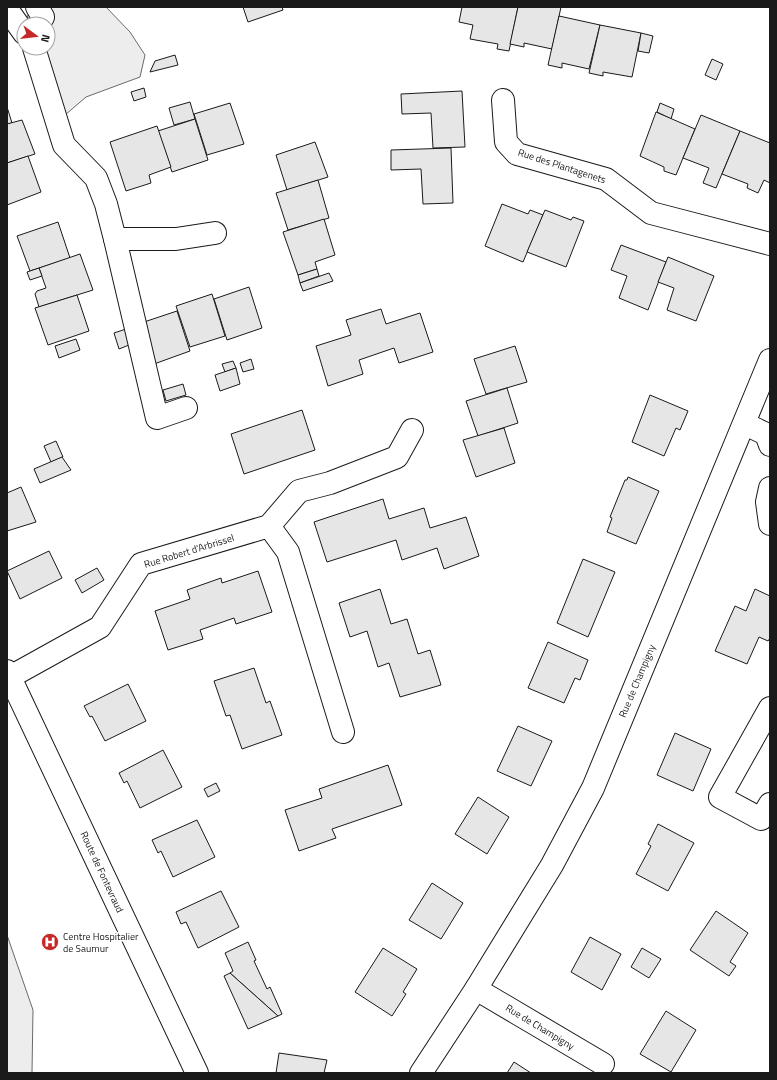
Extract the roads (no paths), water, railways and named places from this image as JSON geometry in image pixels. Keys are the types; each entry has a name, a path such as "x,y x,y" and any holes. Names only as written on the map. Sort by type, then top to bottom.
{"street":[{"path":"7,9 16,22"},
{"path":"36,56 64,146 96,178 106,204 157,418 186,408"},
{"name":"Rue des Plantagenets","path":"503,100 506,142 517,154 606,179 651,213 770,244"},
{"path":"115,239 176,239 215,233"},
{"name":"Rue de Champigny","path":"421,1073 476,989 552,865 593,788 745,424 770,360"},
{"path":"745,424 766,434 770,445"},
{"path":"343,732 288,552 269,526 299,491 330,483 397,458 412,430"},
{"path":"770,488 767,502 770,524"},
{"name":"Rue Robert d'Arbrissel","path":"8,674 100,627 141,564 269,526"},
{"name":"Route de Fontevraud","path":"8,674 197,1073"},
{"path":"770,708 720,797 761,819 770,804"},
{"name":"Rue de Champigny","path":"476,989 603,1064"}],"place":[{"name":"Centre Hospitalier de Saumur","path":"50,942"}]}
